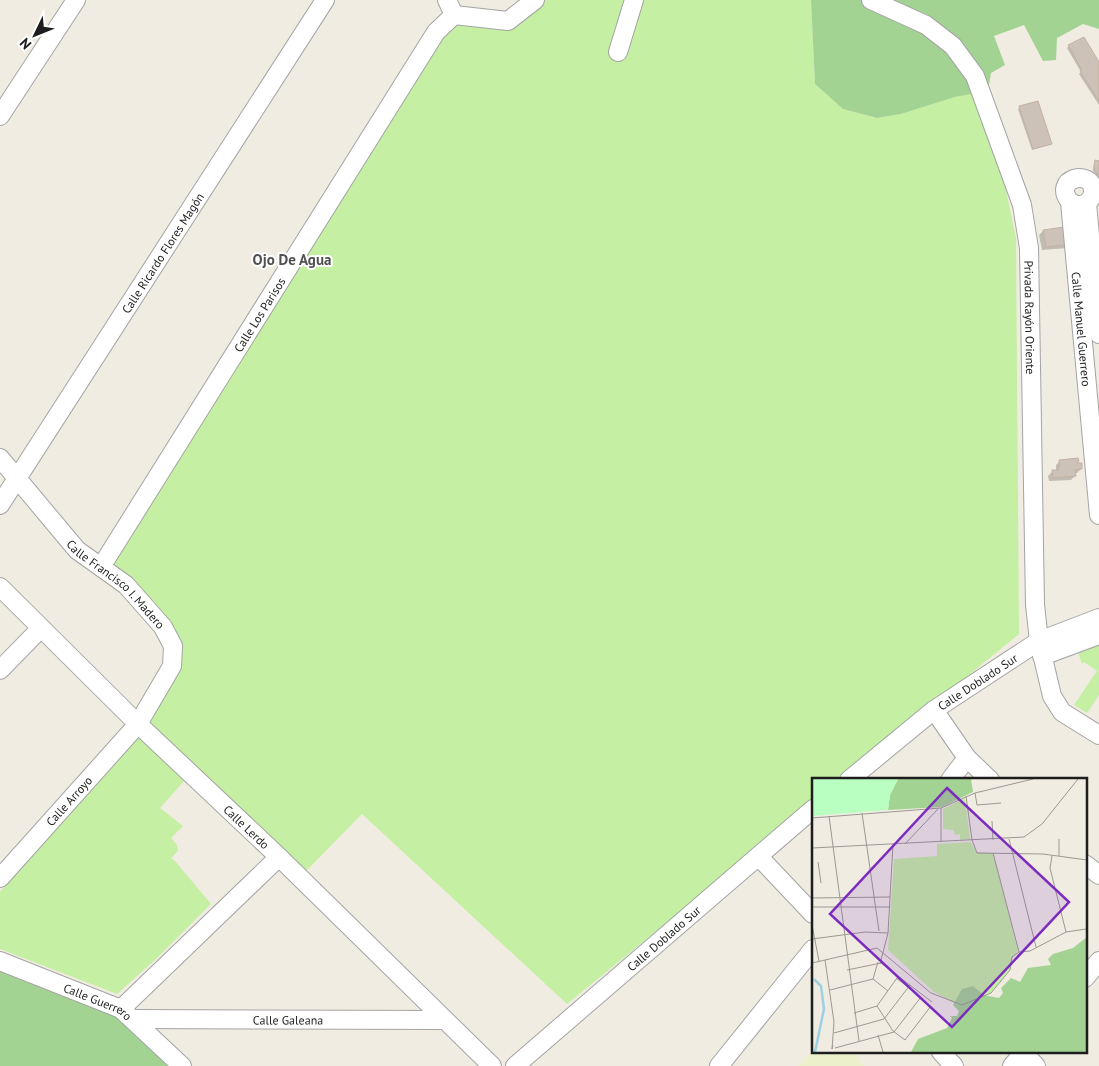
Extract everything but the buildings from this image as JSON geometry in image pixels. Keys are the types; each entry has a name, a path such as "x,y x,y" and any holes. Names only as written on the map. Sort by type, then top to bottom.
{"street":[{"path":"0,116 76,0"},
{"name":"Calle Ricardo Flores Magón","path":"0,506 325,0"},
{"path":"450,8 508,21 535,0"},
{"path":"618,52 634,0"},
{"name":"Privada Rayón Oriente","path":"871,0 926,25 953,46 975,76 1022,205 1029,248 1035,595 1041,648 1052,696 1062,712 1099,735"},
{"name":"Calle Los Parisos","path":"101,567 450,8"},
{"name":"Calle Manuel Guerrero","path":"1087,197 1099,334"},
{"name":"Calle Manuel Guerrero","path":"1087,197 1099,516"},
{"name":"Calle Francisco I. Madero","path":"0,458 77,550 126,585 163,627 173,646 172,666 138,724"},
{"name":"Calle Lerdo","path":"0,587 138,724 279,857 492,1066"},
{"path":"1041,648 1099,618"},
{"path":"0,670 41,628"},
{"path":"1041,648 1099,636"},
{"name":"Calle Doblado Sur","path":"851,778 934,710 1041,648"},
{"path":"934,710 967,758 988,778"},
{"name":"Calle Arroyo","path":"0,878 138,724"},
{"path":"952,778 967,758"},
{"name":"Calle Doblado Sur","path":"515,1066 759,857 810,816"},
{"path":"127,1014 279,857"},
{"path":"759,857 812,913"},
{"path":"1086,865 1099,875"},
{"path":"719,1066 812,950"},
{"name":"Calle Guerrero","path":"0,961 127,1014 182,1066"},
{"path":"1086,977 1099,962"},
{"name":"Calle Galeana","path":"127,1014 445,1020"},
{"path":"943,1054 954,1066"},
{"path":"1021,1056 1036,1066"}],"green space":[{"path":"535,0 811,0 815,84 843,109 877,118 901,114 955,97 977,93 998,153 1016,238 1019,634 843,778 812,778 812,804 567,1004 362,814 305,872 146,718 175,650 101,569 452,20 511,17"},
{"path":"811,0 1099,0 1099,29 1083,24 1057,38 1056,60 1043,61 1024,25 994,36 1005,65 991,73 988,91 955,97 901,114 877,118 843,109 815,84"},
{"path":"1099,641 1099,695 1087,713 1074,705 1097,671 1084,662 1082,664 1077,649"},
{"path":"139,737 184,781 160,808 183,826 171,838 177,845 178,851 171,858 211,904 158,957 117,994 0,949 0,892"},
{"path":"0,966 112,1008 181,1066 0,1066"},
{"path":"812,1052 812,1054 854,1054 864,1066 798,1066"}],"district":[{"name":"Ojo De Agua","path":"292,259"}]}
